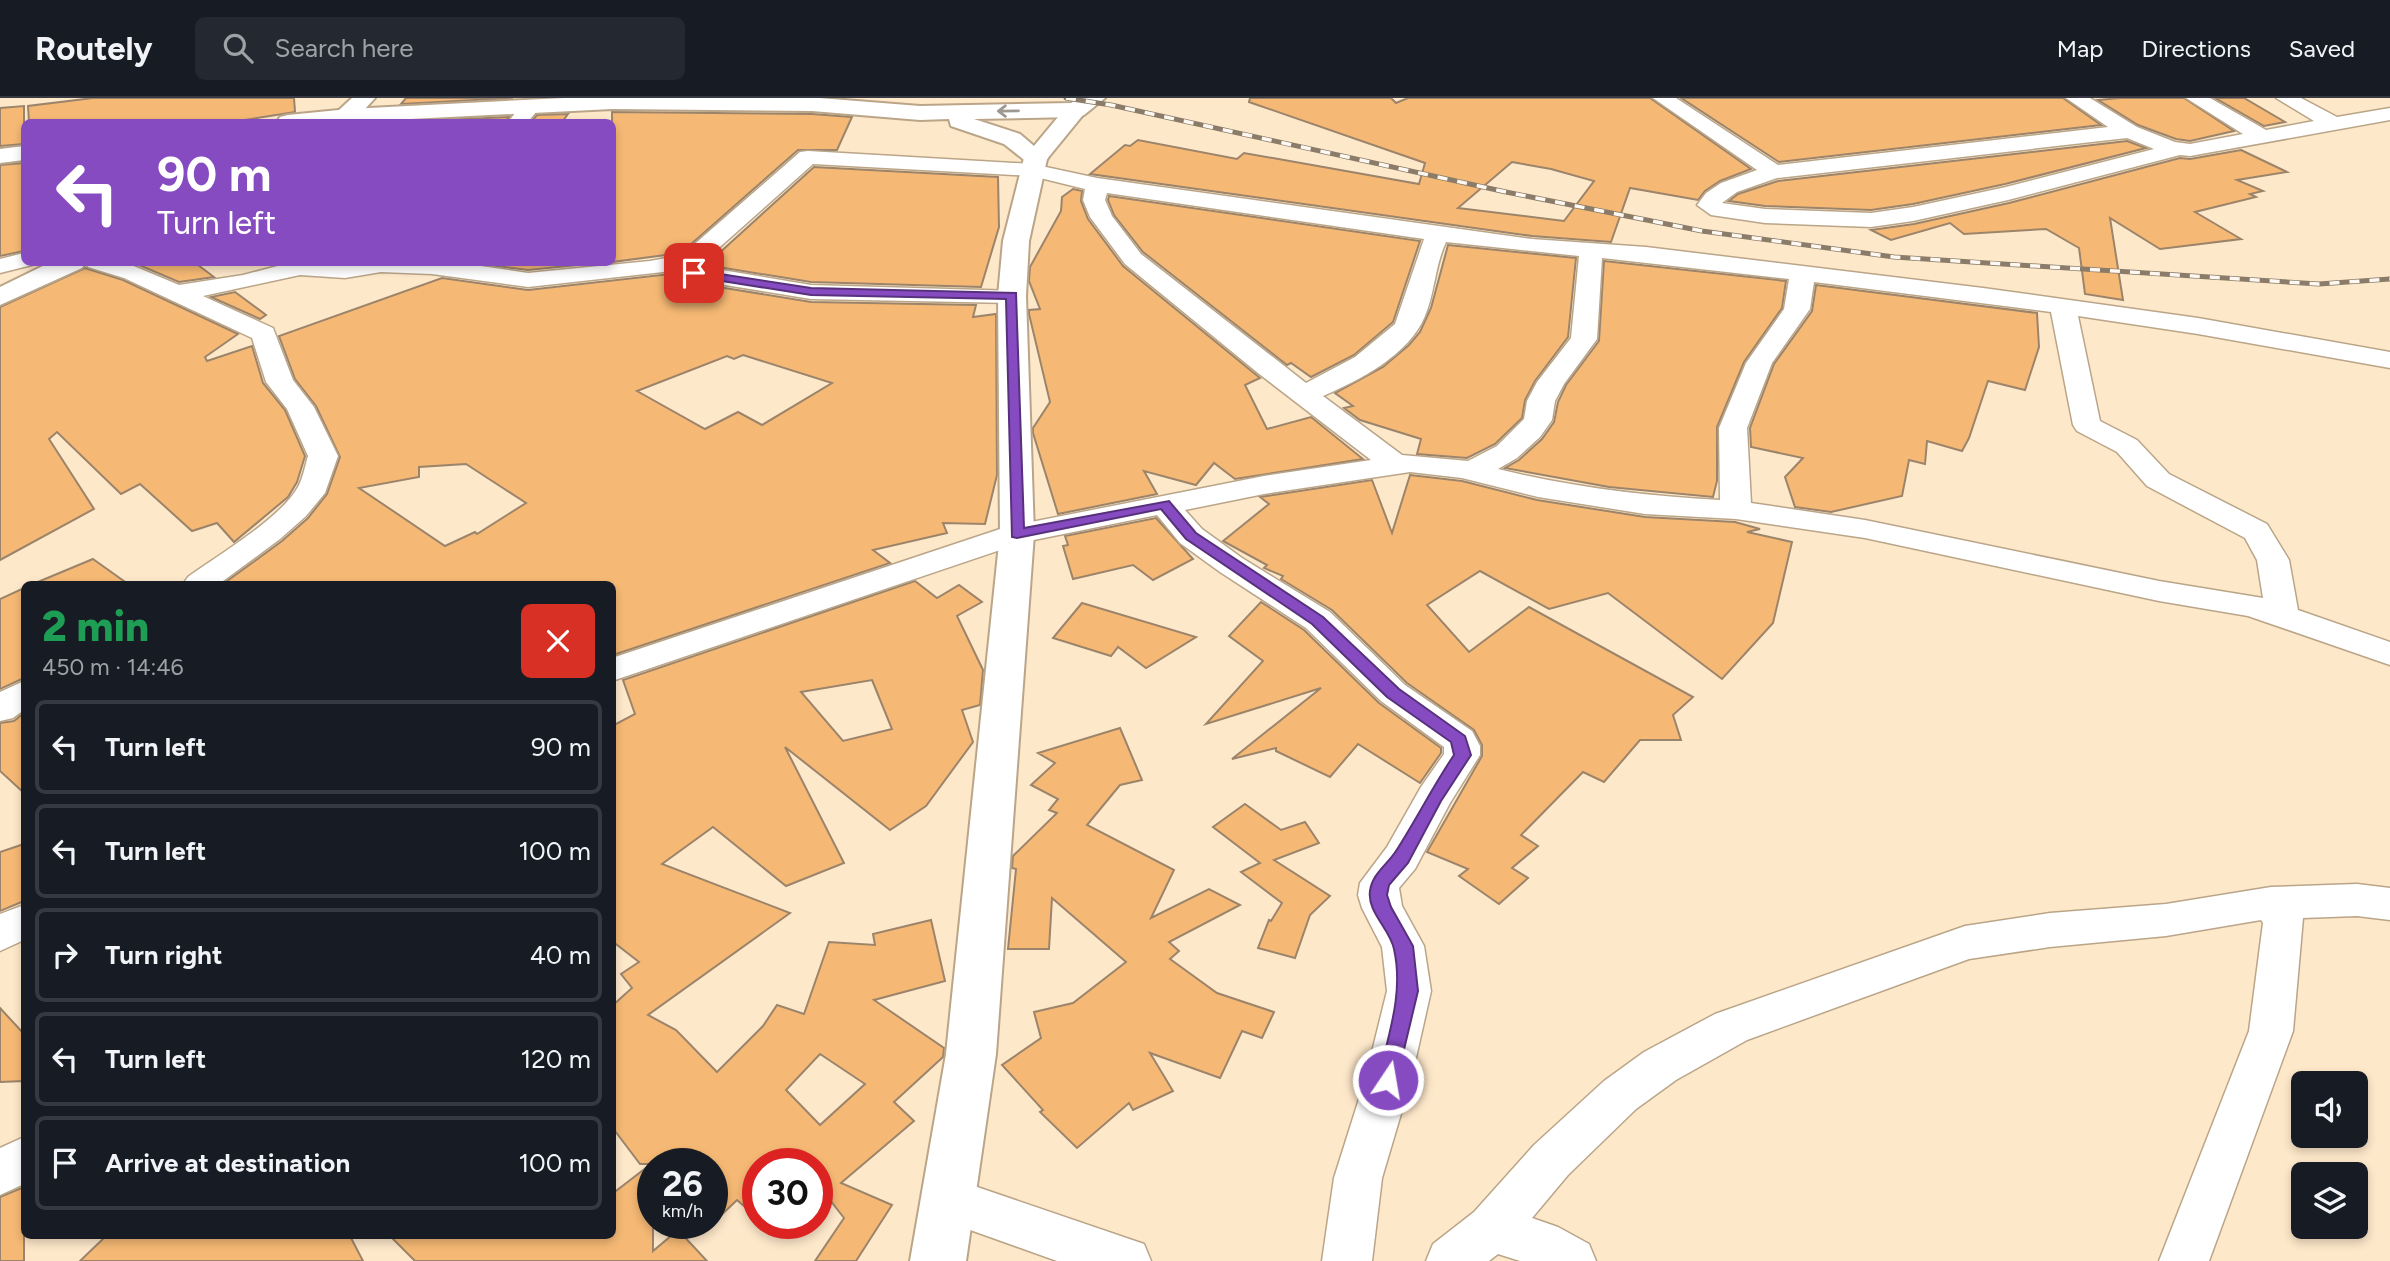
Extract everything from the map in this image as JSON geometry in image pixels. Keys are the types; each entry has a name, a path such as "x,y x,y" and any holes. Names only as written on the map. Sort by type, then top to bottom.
{"main road":[{"path":"343,119 364,98"},
{"path":"343,119 524,115 612,102 812,104 919,113 974,124 1012,139 1034,164"},
{"path":"919,113 1085,104"},
{"path":"938,1261 971,1054 1017,534 1012,296 1016,241 1034,164 1085,104"},
{"path":"0,156 21,153"},
{"path":"0,297 65,266"}],"street":[{"path":"1662,98 1774,172"},
{"path":"2076,98 2130,131 2178,149"},
{"path":"2196,98 2265,138"},
{"path":"2286,98 2334,124"},
{"path":"2380,98 2390,104"},
{"path":"2130,131 1774,172 1719,192 1708,205 1719,210 1765,216 1861,220 1892,217 2008,193 2178,149 2206,148 2390,114"},
{"path":"406,266 528,280 650,268 690,261 808,157 1034,164 1097,185 1532,246 1646,254 2063,307 2198,326 2390,360"},
{"path":"1097,185 1094,201 1101,217 1133,259 1395,464"},
{"path":"1303,394 1339,379 1370,359 1385,348 1412,319 1426,255 1438,234"},
{"path":"1472,471 1507,452 1530,431 1538,420 1541,401 1551,382 1584,339 1591,250"},
{"path":"0,252 21,257"},
{"path":"0,267 21,259"},
{"path":"690,261 694,273 811,292 1012,296"},
{"path":"110,266 133,273 264,334 280,382 300,407 323,456 308,496 275,528 203,581"},
{"path":"176,293 243,282 300,268 351,267"},
{"path":"1736,510 1733,428 1759,363 1797,309 1802,284 1800,273"},
{"path":"2063,307 2087,425 2125,445 2140,457 2147,470 2158,480 2256,531 2265,540 2273,556 2282,616"},
{"path":"616,669 1017,534 1164,504 1395,464 1472,471 1538,488 1644,505 1736,510 1865,529 2159,591 2254,606 2390,654"},
{"path":"1164,504 1191,536 1318,621 1393,693 1436,722 1459,740 1462,746 1462,755 1434,797 1401,858 1380,883 1378,895 1382,908 1403,946 1409,991 1388,1080 1358,1178 1347,1261"},
{"path":"0,709 21,695"},
{"path":"1451,1261 1491,1228 1550,1160 1620,1095 1660,1066 1731,1027 1965,943 2050,930 2166,920 2271,903 2357,900 2390,904"},
{"path":"2185,1261 2272,1031 2284,921 2271,903"},
{"path":"0,934 21,923"},
{"path":"0,1173 21,1161"},
{"path":"948,1200 1126,1261"},
{"path":"1491,1228 1540,1244 1572,1261"}],"building":[{"path":"93,98 294,98 295,112 251,119 29,119 28,106"},
{"path":"406,98 513,98 401,104"},
{"path":"1250,98 1391,98 1396,103 1408,98 1650,98 1751,169 1720,181 1705,191 1698,200 1630,188 1611,242 1532,236 1090,174 1125,145 1130,146 1138,140 1237,159 1244,153 1419,184 1425,163 1249,102","holes":["1512,162 1594,181 1564,221 1458,208"]},
{"path":"1681,98 2063,98 2101,125 1779,162"},
{"path":"2184,98 2234,131 2190,141 2176,139 2138,125 2098,100"},
{"path":"2215,98 2244,98 2285,122 2264,126"},
{"path":"24,106 21,144 0,146 0,108"},
{"path":"612,112 812,114 852,117 837,150 798,150 681,253 616,261 616,119 612,119"},
{"path":"568,114 564,119 534,119 537,115"},
{"path":"509,117 508,119 463,119"},
{"path":"2127,141 2146,148 1913,204 1871,210 1765,206 1729,201 1738,194 1778,181"},
{"path":"2241,150 2287,172 2237,180 2263,191 2250,194 2256,197 2195,212 2241,239 2160,249 2110,218 2123,300 2085,294 2079,248 2046,229 1964,234 1950,223 1891,240 1871,230 1914,224 2009,203 2180,158 2190,159"},
{"path":"21,163 21,252 0,256 0,165"},
{"path":"814,167 998,177 999,227 981,287 811,282 706,265"},
{"path":"1073,189 1082,191 1081,201 1088,219 1123,266 1260,378 1245,385 1267,429 1311,417 1363,459 1235,479 1214,463 1196,485 1144,471 1157,494 1058,514 1033,433 1033,428 1050,402 1029,314 1029,310 1040,309 1029,281 1030,267 1061,211 1062,197"},
{"path":"1109,196 1420,241 1393,322 1354,355 1311,377 1291,363 1287,365 1143,252 1114,215"},
{"path":"1448,245 1576,258 1568,337 1535,381 1525,400 1522,418 1495,444 1467,458 1417,454 1421,439 1360,420 1344,408 1353,406 1335,393 1383,367 1420,332 1431,308"},
{"path":"1604,261 1786,281 1782,308 1744,362 1717,427 1717,481 1713,497 1609,487 1505,468 1519,460 1542,439 1554,422 1558,402 1566,385 1599,341"},
{"path":"141,266 199,266 214,277 179,282"},
{"path":"497,266 568,266 528,270"},
{"path":"85,268 123,280 238,334 205,357 207,361 252,346 263,383 285,410 305,456 297,482 288,497 234,542 217,523 192,531 140,484 121,494 57,432 49,439 94,509 0,560 0,307"},
{"path":"679,273 684,281 811,302 976,305 973,317 996,314 997,475 985,524 943,523 947,533 873,550 890,563 616,654 616,581 227,581 282,541 308,518 327,494 340,457 316,406 295,379 279,336 442,278 528,290","holes":["743,355 832,383 762,425 738,412 705,429 637,391 727,356 734,359","466,464 526,503 477,534 475,532 445,546 359,488 419,477 419,467"]},
{"path":"1816,285 2037,313 2039,347 2025,390 1988,381 1962,451 1927,441 1925,464 1909,460 1902,496 1831,512 1795,507 1785,477 1803,458 1751,447 1750,428 1774,364 1812,311"},
{"path":"235,292 266,315 260,319 211,297"},
{"path":"1410,475 1462,481 1537,500 1645,517 1735,522 1760,529 1747,532 1792,542 1773,623 1722,679 1608,593 1549,609 1480,571 1427,605 1469,652 1529,607 1693,697 1673,715 1681,740 1640,740 1604,782 1583,772 1521,835 1538,846 1512,868 1528,878 1499,904 1459,876 1468,869 1427,852 1482,756 1482,745 1474,730 1407,683 1332,610 1281,579 1283,576 1264,568 1267,565 1223,541 1269,504 1260,497 1372,480 1392,533"},
{"path":"1156,518 1193,559 1153,580 1133,565 1073,579 1063,546 1068,545 1065,536"},
{"path":"93,559 124,581 40,581"},
{"path":"915,581 937,598 959,585 982,602 957,616 983,670 980,705 962,710 973,742 926,806 890,830 785,747 844,863 786,886 713,827 662,864 790,913 648,1015 676,1030 717,1072 763,1026 777,1005 804,1014 829,942 875,945 873,934 931,920 945,981 874,1000 944,1048 943,1057 894,1102 914,1121 841,1183 892,1205 856,1261 815,1261 830,1239 833,1239 833,1234 844,1218 833,1204 833,1148 742,1148 742,1204 737,1200 728,1209 728,1148 637,1148 637,1160 616,1132 616,1002 632,988 621,974 639,962 616,944 616,724 635,714 623,680","holes":["872,680 892,729 843,741 801,692","820,1054 865,1084 820,1125 786,1090"]},
{"path":"21,589 21,679 0,689 0,599"},
{"path":"1261,602 1304,630 1379,703 1441,748 1441,753 1420,783 1358,744 1330,777 1276,751 1276,748 1232,759 1321,688 1206,724 1263,661 1229,636"},
{"path":"1082,603 1196,637 1146,668 1118,647 1111,656 1053,638"},
{"path":"21,715 21,790 0,771 0,723 14,721"},
{"path":"1120,728 1142,780 1120,785 1087,825 1174,870 1151,918 1209,889 1240,905 1169,942 1179,951 1170,959 1217,993 1274,1012 1262,1038 1242,1031 1220,1078 1150,1053 1173,1091 1133,1110 1129,1103 1077,1148 1040,1112 1043,1110 1002,1065 1041,1038 1034,1012 1073,1003 1126,962 1052,898 1049,949 1008,949 1016,869 1012,868 1013,856 1057,813 1049,810 1058,799 1031,785 1055,763 1038,753"},
{"path":"1245,804 1281,830 1305,822 1319,843 1274,860 1330,896 1310,915 1295,958 1258,948 1269,920 1271,921 1282,903 1241,872 1260,863 1213,827"},
{"path":"21,845 21,902 0,911 0,852"},
{"path":"0,1008 21,1031 21,1081 0,1082"},
{"path":"637,1175 637,1239 653,1239 653,1251 667,1239 686,1239 707,1261 415,1261 393,1239 616,1239 616,1191"},
{"path":"21,1188 24,1261 0,1261 0,1197"},
{"path":"103,1239 352,1239 363,1261 80,1261"}],"railway":[{"path":"1066,98 1111,105 1506,192 1702,231 1894,257 2319,284 2390,279"}],"route":[{"path":"694,273 811,292 1012,296 1017,534 1164,504 1191,536 1318,621 1393,693 1459,740 1462,755 1434,797 1401,858 1380,883 1378,895 1382,908 1403,946 1409,991 1388,1080"}]}
